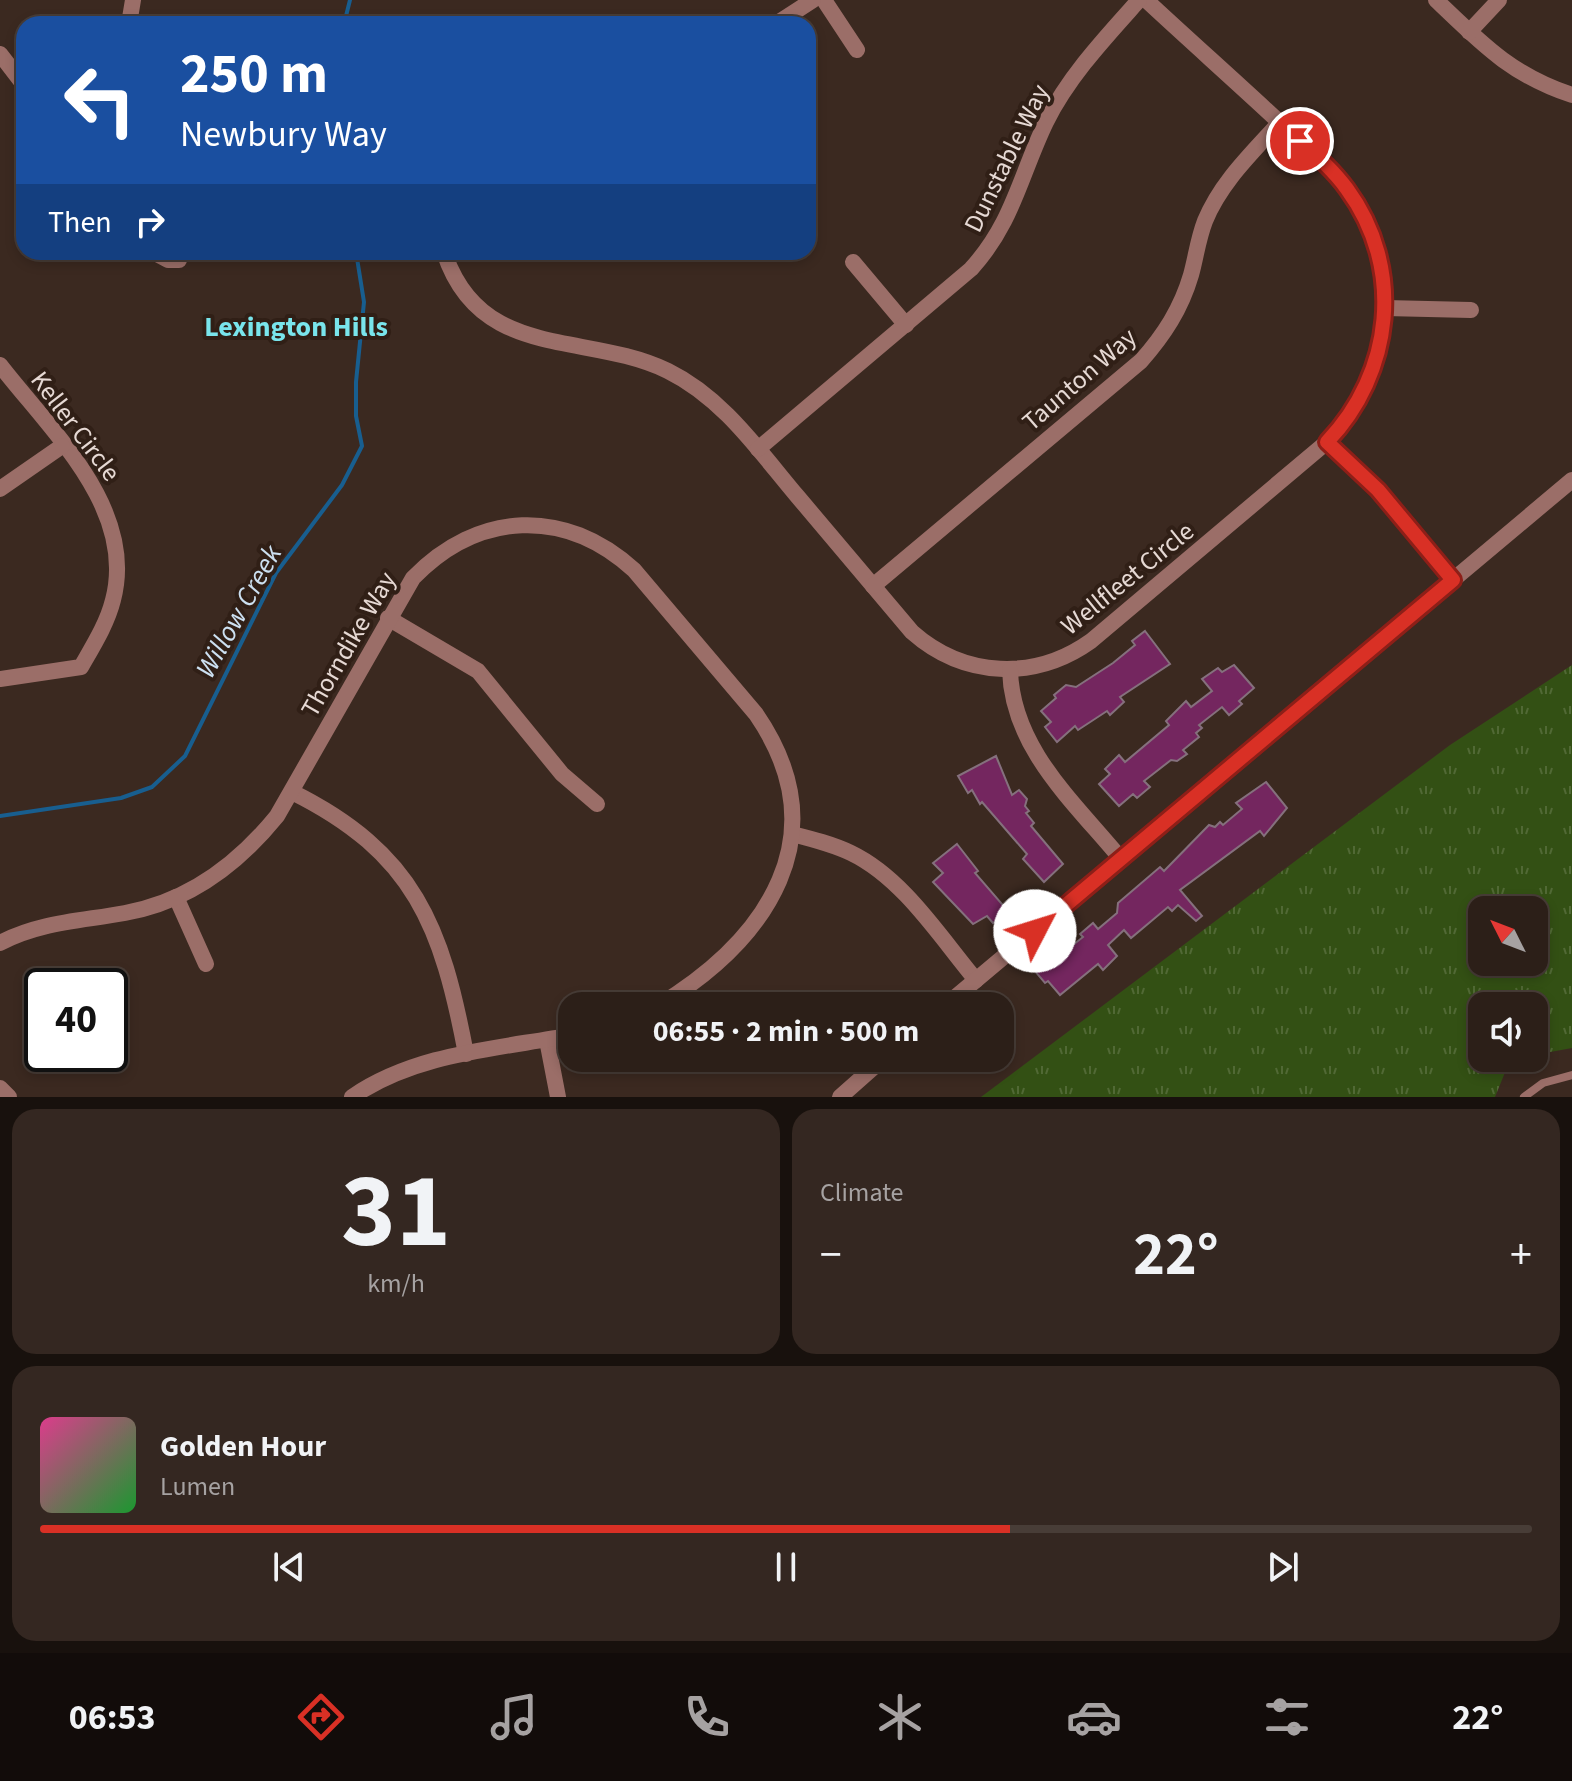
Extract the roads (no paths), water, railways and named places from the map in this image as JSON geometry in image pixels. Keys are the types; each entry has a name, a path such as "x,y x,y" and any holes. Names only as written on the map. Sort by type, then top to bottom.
{"street":[{"path":"788,16 813,0"},
{"path":"824,0 857,50"},
{"name":"Dunstable Way","path":"758,449 906,325 988,250 1014,207 1032,154 1067,86 1139,0"},
{"name":"Wellfleet Circle","path":"449,260 468,294 499,323 538,340 624,354 669,371 710,398 758,449 912,632 935,649 974,666 1010,670 1054,662 1091,641 1327,442 1358,404 1371,377 1382,339 1385,308 1381,267 1365,218 1336,175 1146,0"},
{"path":"1436,0 1507,66 1530,80 1572,95"},
{"path":"1469,32 1499,0"},
{"path":"0,54 16,75"},
{"name":"Taunton Way","path":"873,586 1141,361 1158,342 1183,298 1204,222 1215,199 1229,178 1280,122"},
{"path":"168,260 179,260"},
{"path":"853,262 906,325"},
{"path":"1385,308 1471,310"},
{"name":"Keller Circle","path":"0,365 98,494 110,519 118,561 112,604 81,667 0,679"},
{"path":"1327,442 1378,490 1453,580"},
{"path":"0,489 62,446"},
{"path":"962,992 1572,480"},
{"name":"Thorndike Way","path":"0,943 46,925 128,913 176,897 200,885 242,854 277,816 388,618 407,586 427,563 462,540 481,532 501,527 543,525 583,535 602,545 634,570 769,733 787,776 792,834 781,881 758,921 742,938 675,992"},
{"path":"388,618 478,671 562,774 597,804"},
{"path":"1010,670 1013,701 1026,739 1121,859"},
{"path":"292,792 317,804 364,837 421,904 445,957 466,1054"},
{"path":"792,834 849,852 880,871 976,980"},
{"path":"176,897 206,964"},
{"path":"352,1097 411,1067 558,1038"},
{"path":"547,1040 558,1097"},
{"path":"840,1097 868,1072"},
{"path":"0,1088 9,1097"}],"lane":[{"path":"1524,1097 1543,1083 1572,1075"}],"waterway":[{"name":"Willow Creek","path":"346,16 350,0"},
{"name":"Willow Creek","path":"0,816 121,798 152,787 185,756 276,573 342,485 362,446 356,416 356,382 364,302 357,260"}],"district":[{"name":"Lexington Hills","path":"296,326"}]}
